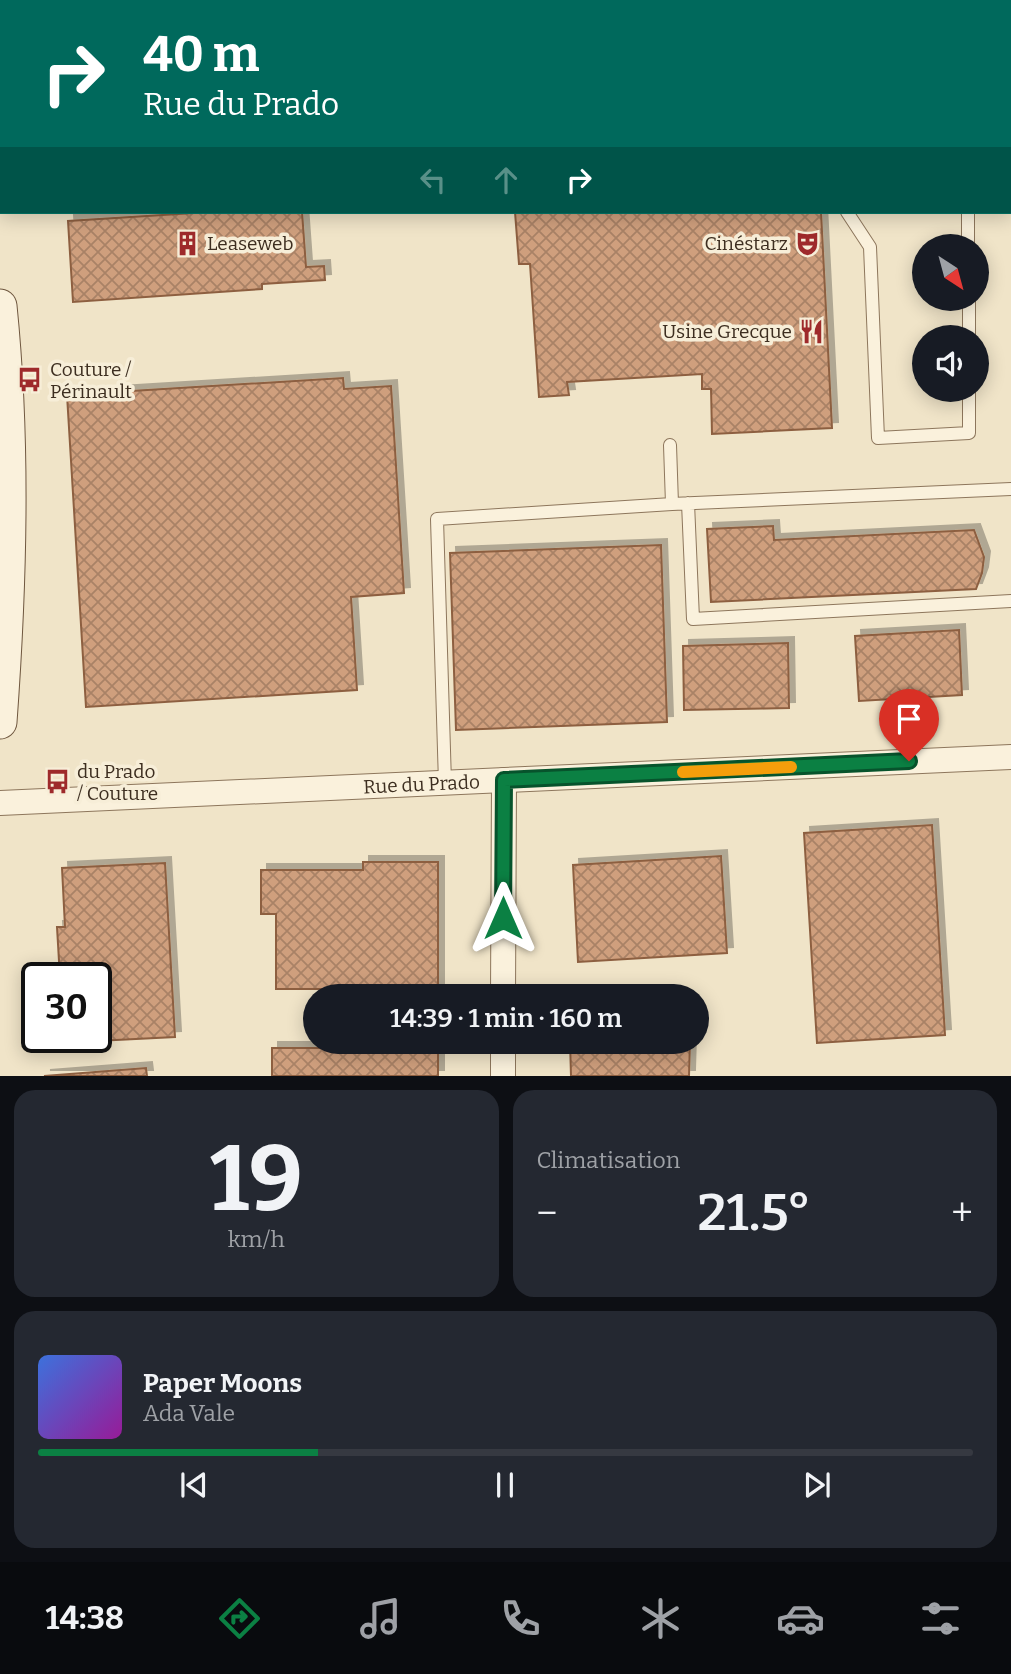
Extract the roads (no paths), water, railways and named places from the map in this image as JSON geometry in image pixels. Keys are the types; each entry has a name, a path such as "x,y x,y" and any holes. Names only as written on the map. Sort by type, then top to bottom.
{"street":[{"path":"0,722 8,573 1,324"},
{"name":"Rue du Prado","path":"0,803 1011,757"},
{"path":"503,984 504,780"},
{"path":"503,1054 503,1076"}],"lane":[{"path":"848,214 870,247 878,438 970,432 969,402"},
{"path":"968,214 968,234"},
{"path":"670,445 672,504"},
{"path":"445,783 437,519 688,503 1011,489"},
{"path":"688,503 692,619 1011,601"}],"place":[{"name":"Leaseweb","path":"187,243"},
{"name":"Cinéstarz","path":"808,243"},
{"name":"Usine Grecque","path":"812,331"},
{"name":"Couture / Périnault","path":"30,380"},
{"name":"du Prado / Couture","path":"57,782"}]}
